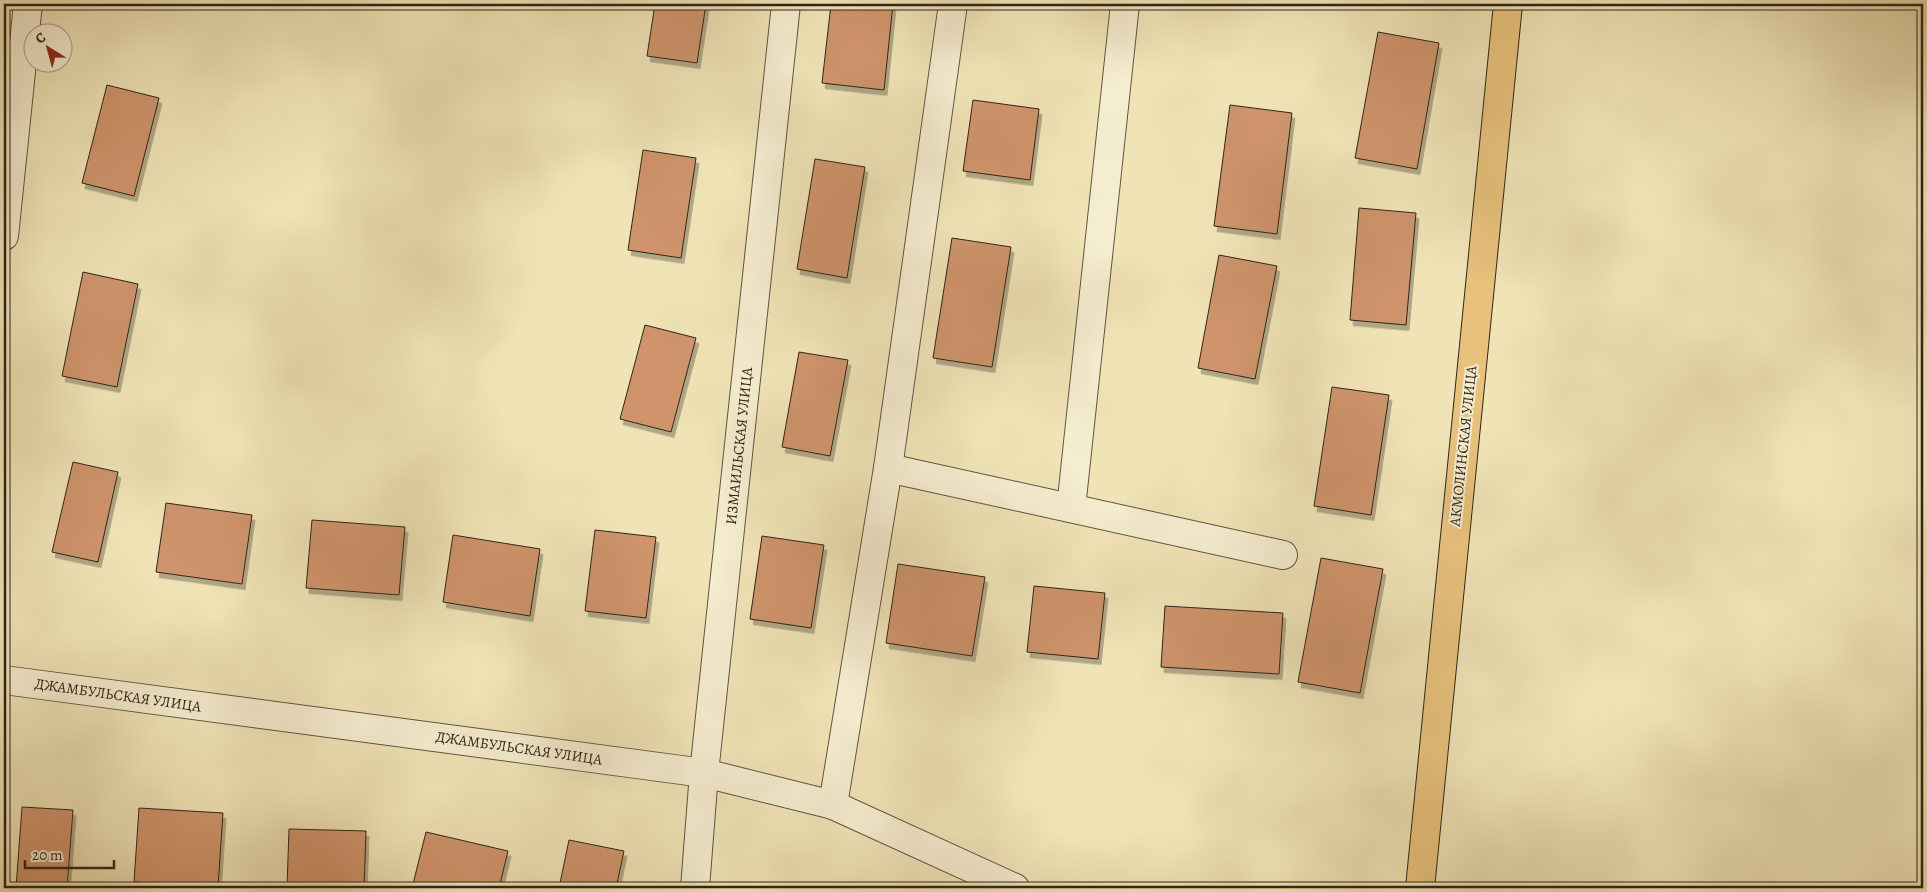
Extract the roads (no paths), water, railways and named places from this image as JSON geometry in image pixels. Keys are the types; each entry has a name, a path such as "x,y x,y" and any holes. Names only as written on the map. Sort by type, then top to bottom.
{"main road":[{"name":"АКМОЛИНСКАЯ УЛИЦА","path":"1420,888 1508,4"}],"street":[{"path":"4,236 28,4"},
{"name":"ИЗМАИЛЬСКАЯ УЛИЦА","path":"695,888 704,773 786,4"},
{"path":"833,805 888,468 953,4"},
{"path":"1071,508 1124,4"},
{"path":"888,468 1283,555"},
{"name":"ДЖАМБУЛЬСКАЯ УЛИЦА","path":"4,680 704,773 833,805 1015,888"}]}
